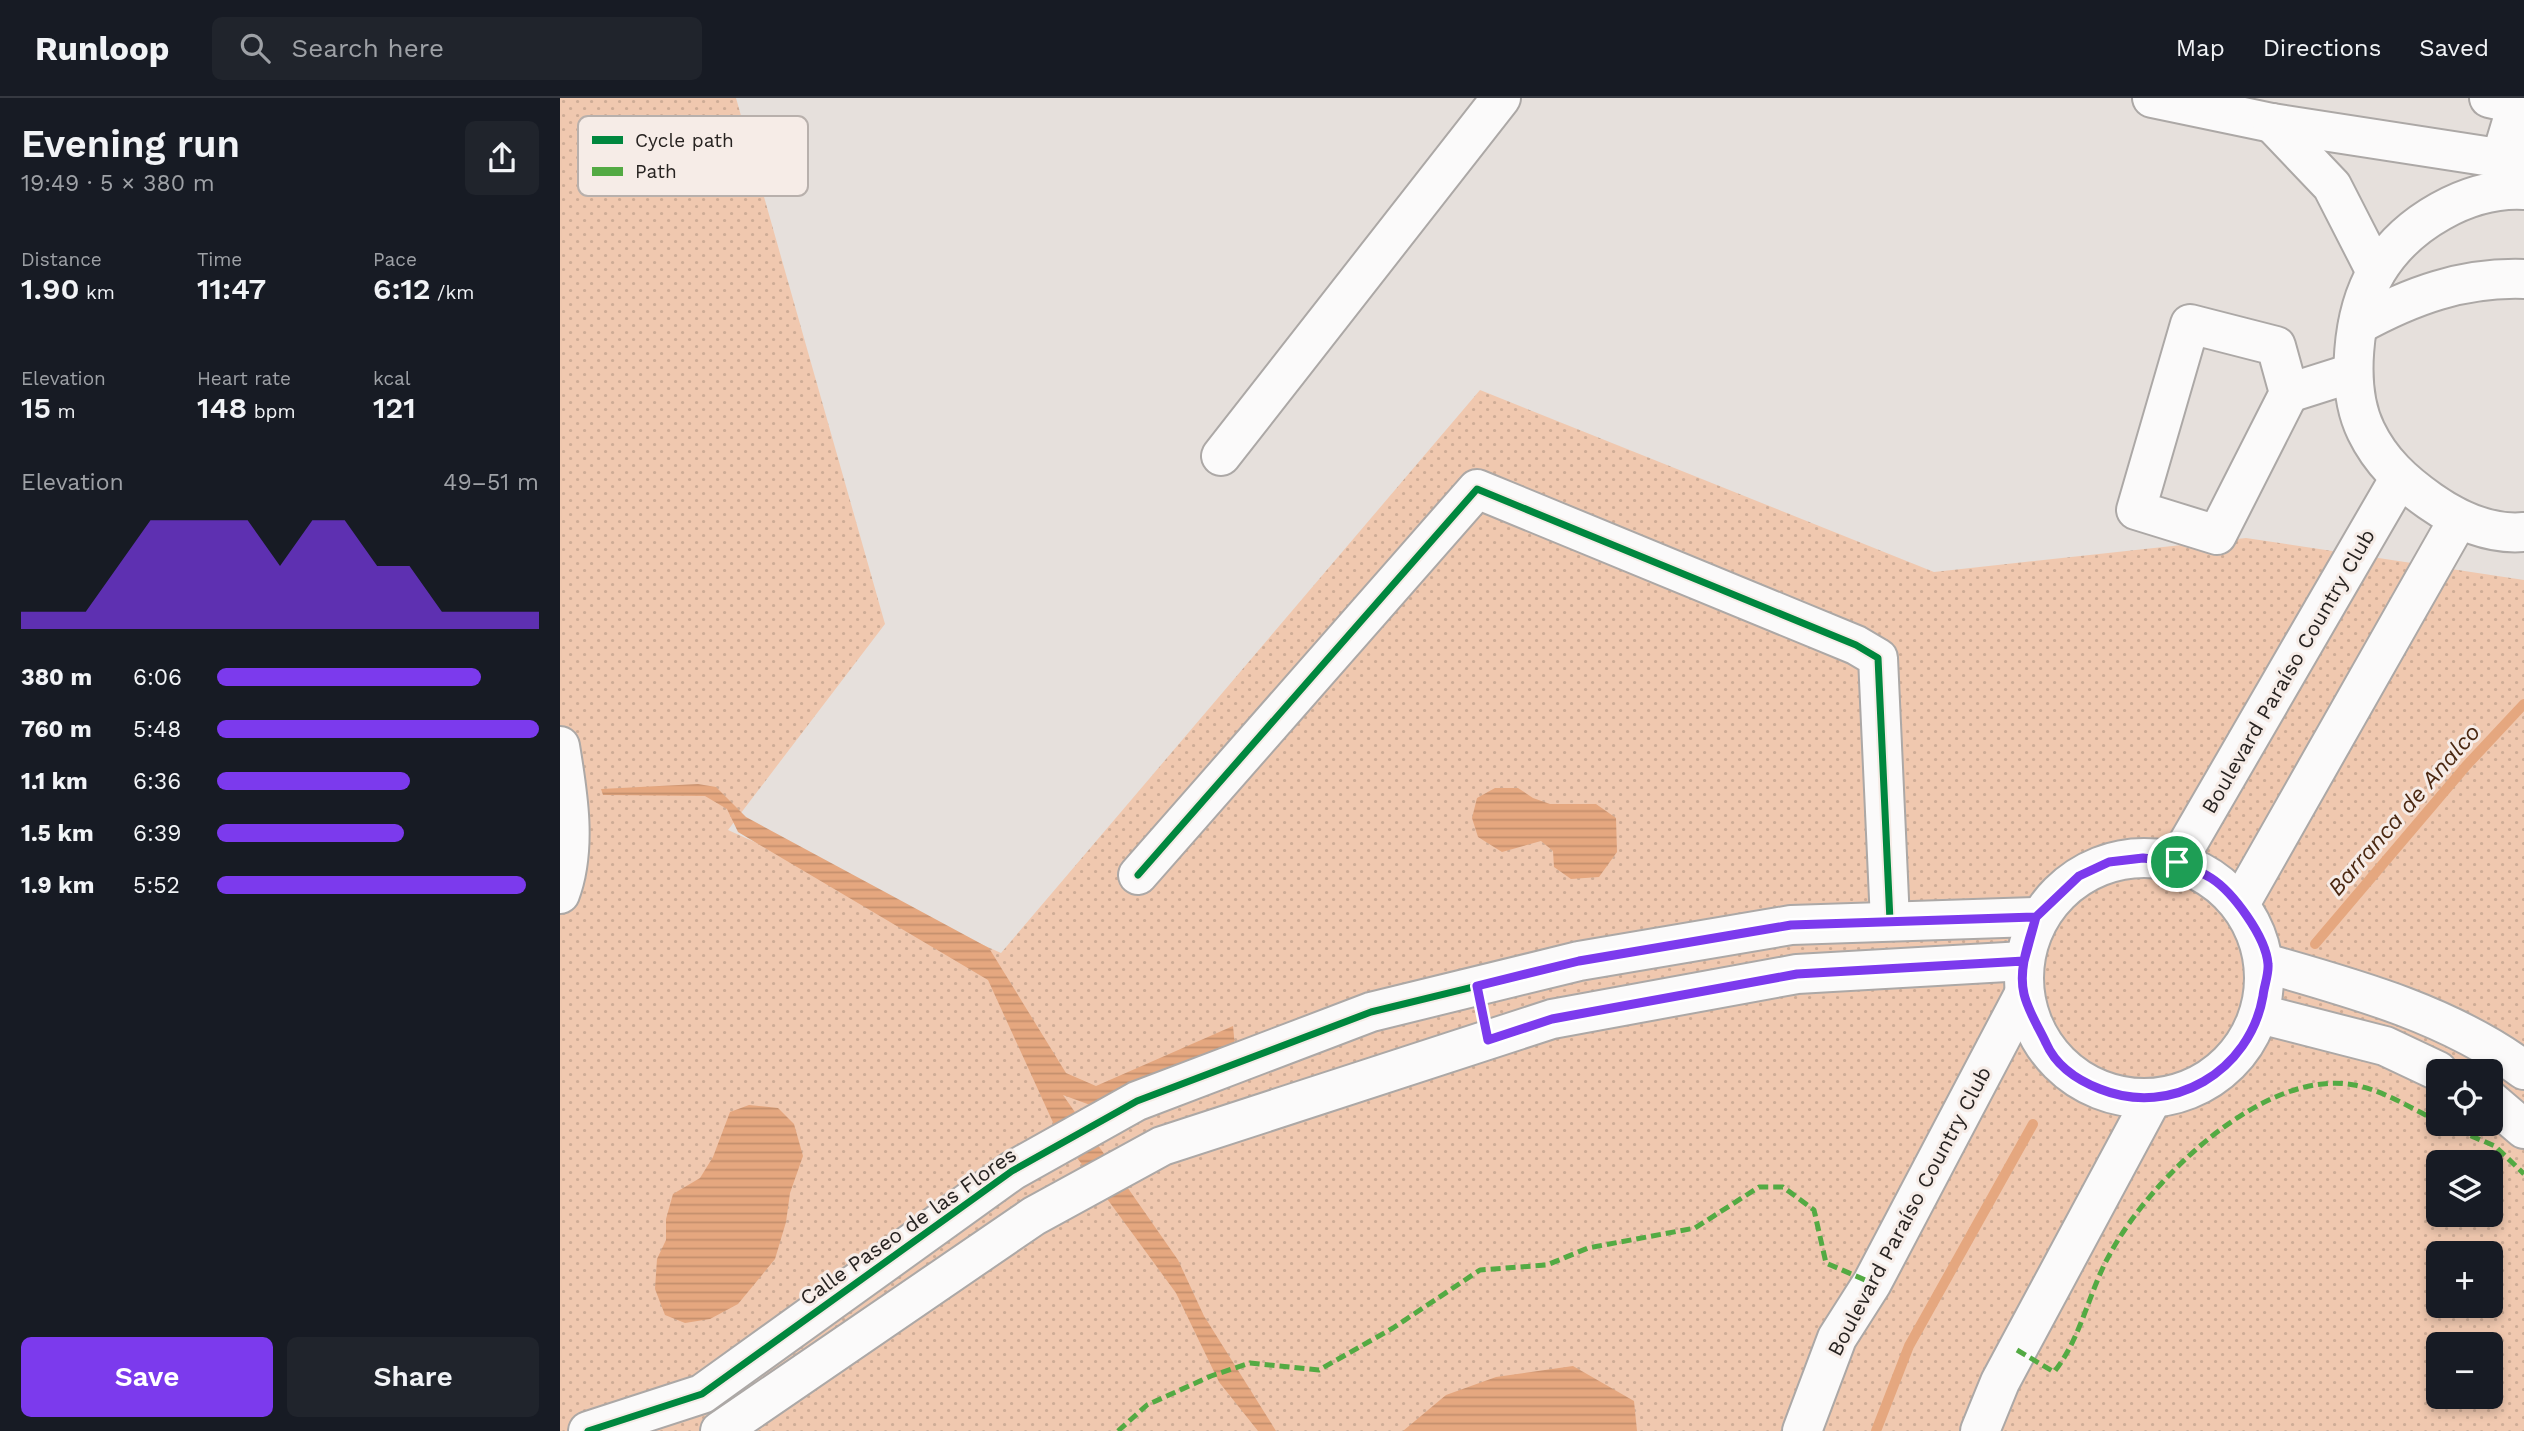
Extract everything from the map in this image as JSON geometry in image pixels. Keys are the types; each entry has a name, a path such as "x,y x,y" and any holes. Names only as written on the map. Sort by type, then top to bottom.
{"street":[{"path":"1221,456 1501,98"},
{"path":"2152,98 2272,123 2512,160 2512,101"},
{"path":"2272,123 2332,186 2376,272"},
{"path":"2524,190 2507,189 2455,202 2410,231 2376,272 2358,326 2352,373 2366,430 2399,480 2458,520 2511,533 2524,532"},
{"path":"2358,326 2402,301 2451,285 2501,278 2524,279"},
{"path":"2289,393 2276,346 2190,324 2136,510 2217,535 2289,393 2352,373"},
{"name":"Boulevard Paraíso Country Club","path":"2177,862 2399,480"},
{"path":"1138,875 1477,489 1856,645 1878,658 1890,921"},
{"path":"2239,904 2458,520"},
{"path":"560,746 568,792 569,871 560,894"},
{"path":"2143,858 2177,862 2211,878 2239,904 2268,964 2260,1014 2244,1046 2219,1073 2188,1091 2152,1099 2115,1096 2081,1082 2052,1058 2024,977 2036,917 2079,876 2109,862 2143,858"},
{"name":"Calle Paseo de las Flores","path":"588,1431 702,1394 1013,1171 1137,1101 1371,1012 1579,961 1791,925 2036,917"},
{"path":"2268,964 2379,996 2498,1051 2524,1070"},
{"path":"720,1431 1034,1216 1163,1146 1552,1019 1797,974 2024,977"},
{"name":"Boulevard Paraíso Country Club","path":"1802,1431 1838,1338 1872,1283 2024,977"},
{"path":"1477,986 1488,1040"},
{"path":"2260,1014 2385,1046 2426,1065"},
{"path":"1980,1431 2000,1382 2152,1099"},
{"path":"2503,1111 2524,1129"}],"shaded area":[{"path":"560,98 736,98 741,116 578,116 578,196 764,196 885,624 728,830 1001,953 1480,390 1934,572 2246,538 2524,580 2524,1431 560,1431"},
{"path":"698,784 716,787 746,817 989,948 1066,1073 1096,1086 1233,1026 1235,1047 1093,1106 1063,1095 1178,1260 1204,1316 1276,1431 1258,1431 1219,1382 1176,1293 1056,1129 988,980 738,832 727,809 705,796 603,795 601,789"},
{"path":"1495,788 1518,788 1533,798 1550,804 1596,804 1616,818 1617,852 1599,877 1571,879 1554,867 1553,851 1541,841 1502,852 1478,837 1472,818 1477,798"},
{"path":"749,1105 778,1108 794,1124 803,1156 790,1193 786,1222 775,1259 738,1304 710,1319 685,1323 665,1315 655,1289 657,1259 666,1240 666,1219 673,1194 700,1178 713,1157 730,1112"},
{"path":"1573,1366 1634,1401 1637,1431 1403,1431 1446,1395 1496,1377"}],"waterway":[{"name":"Barranca de Analco","path":"2315,944 2466,766 2524,704"},
{"path":"1876,1431 1909,1346 2033,1124"}],"marked path":[{"path":"2017,1350 2054,1372 2072,1344 2103,1267 2129,1223 2182,1163 2214,1135 2248,1111 2284,1094 2319,1084 2365,1087 2426,1115"},
{"path":"2471,1136 2495,1146 2524,1174"},
{"path":"1118,1431 1147,1405 1211,1376 1250,1363 1319,1370 1393,1328 1480,1270 1547,1265 1588,1248 1695,1228 1759,1187 1783,1187 1814,1210 1826,1263 1872,1283"}],"cycle path":[{"path":"1138,875 1477,489 1856,645 1878,658 1890,921"},
{"path":"588,1431 702,1394 1012,1171 1137,1101 1371,1012 1579,961 1791,925 2036,917"}],"route":[{"path":"2177,862 2143,858 2109,862 2079,876 2036,917 2024,961 1797,974 1552,1019 1488,1040 1477,986 1579,961 1791,925 2036,917 2024,961 2024,994 2052,1058 2081,1082 2115,1096 2152,1099 2188,1091 2219,1073 2244,1046 2260,1014 2268,964 2259,939 2239,904 2211,878 2177,862"}]}
